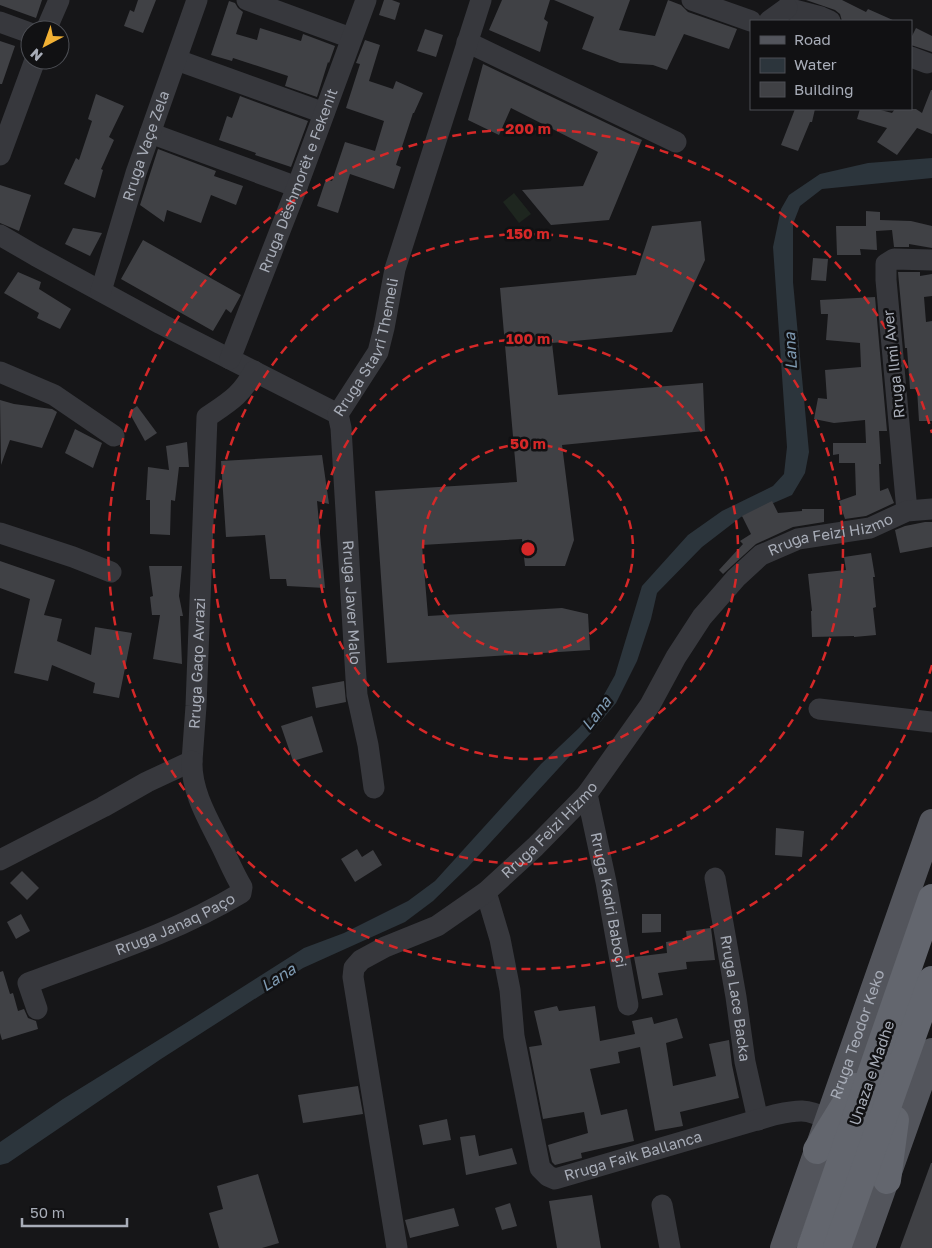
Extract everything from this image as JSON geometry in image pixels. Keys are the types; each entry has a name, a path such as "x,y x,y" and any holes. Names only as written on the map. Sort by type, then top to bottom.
{"highway":[{"name":"Unaza e Madhe","path":"837,1248 890,1062 932,898"},
{"name":"Unaza e Madhe","path":"811,1248 890,1062 932,980"},
{"path":"817,1150 856,1087 890,1062 898,1105 887,1180"}],"main road":[{"name":"Rruga Teodor Keko","path":"783,1248 932,822"},
{"path":"862,1248 932,1051"}],"street":[{"path":"50,20 59,0"},
{"name":"Rruga Vaçe Zela","path":"101,291 128,198 197,0"},
{"path":"247,0 351,38"},
{"name":"Rruga Dëshmorët e Fekenit","path":"230,359 297,187 366,0"},
{"name":"Rruga Stavri Themeli","path":"0,235 101,291 338,414 378,352 394,269 481,0"},
{"path":"692,0 750,21"},
{"path":"770,20 787,4 828,20"},
{"path":"0,22 20,29"},
{"path":"467,42 676,142"},
{"path":"177,60 324,114"},
{"path":"0,155 31,70"},
{"path":"150,133 297,187"},
{"name":"Rruga Ilmi Aver","path":"907,511 886,264 894,259 932,260"},
{"name":"Rruga Gaqo Avrazi","path":"192,761 207,417 241,392 248,384 254,371"},
{"path":"0,372 54,395 114,436"},
{"name":"Rruga Javer Malo","path":"338,414 341,428 357,695 368,745 374,788"},
{"name":"Rruga Feizi Hizmo","path":"397,1248 353,977 354,968 361,960 375,952 437,926 486,892 535,847 587,794 650,705 676,657 702,618 736,578 761,555 798,539 870,528 907,511 932,509"},
{"path":"0,533 73,557 111,572"},
{"path":"819,710 932,722"},
{"path":"0,860 103,808 147,782 192,761"},
{"name":"Rruga Janaq Paço","path":"37,1009 28,983 149,938 224,903 240,893 242,888 195,787 192,761"},
{"name":"Rruga Kadri Baboçi","path":"587,794 606,882 628,1005"},
{"name":"Rruga Lace Backa","path":"715,878 746,1062 758,1120"},
{"name":"Rruga Faik Ballanca","path":"486,892 500,939 510,990 514,1036 540,1168 548,1176 555,1179 774,1115 804,1110 811,1111 828,1120"},
{"path":"662,1205 670,1248"}],"shaded area":[{"path":"514,193 531,214 519,223 503,202"}],"water":[{"name":"Lana","path":"932,158 932,178 822,189 800,206 793,224 793,282 809,452 805,473 792,495 741,517 702,547 657,593 651,619 637,661 616,703 591,733 468,867 433,901 405,922 303,968 161,1059 8,1163 0,1165 0,1142 63,1099 304,948 344,933 408,901 435,881 541,764 579,728 596,709 615,675 642,586 688,535 722,511 773,486 784,474 787,447 773,247 781,209 789,195 820,174 868,163"}],"building":[{"path":"0,0 42,0 36,18 0,5"},
{"path":"138,0 156,0 143,33 124,26 130,10 134,12"},
{"path":"384,0 400,3 395,20 379,15"},
{"path":"502,0 550,0 544,19 548,22 540,52 489,30"},
{"path":"554,0 630,0 619,30 655,36 668,0 681,5 688,12 737,29 729,49 684,34 667,70 653,65 620,63 582,49 594,17"},
{"path":"806,0 842,0 866,12 868,9 893,20 842,20 840,14 835,10"},
{"path":"229,1 235,3 243,12 236,34 257,40 260,28 301,41 303,34 335,46 317,97 285,86 288,76 233,58 232,61 211,55"},
{"path":"916,28 932,36 932,52 912,45 912,36"},
{"path":"425,29 443,35 436,57 417,51"},
{"path":"365,40 380,45 369,81 393,89 396,81 423,93 413,113 396,165 401,167 394,189 350,174 338,213 317,206 326,179 332,181 345,142 375,151 384,121 346,108 360,64 356,63"},
{"path":"0,41 15,46 2,84 0,84"},
{"path":"483,64 642,140 609,220 551,225 522,190 583,186 598,152 511,108 499,135 468,120"},
{"path":"932,90 932,134 917,128 897,155 877,142 887,128 857,119 860,110 881,110 892,113 894,110 916,109 922,113"},
{"path":"96,94 124,106 109,137 114,140 101,169 103,170 95,198 64,184 76,158 79,160 92,121 88,119"},
{"path":"240,96 308,121 291,167 219,140 227,116 232,118"},
{"path":"795,110 815,110 812,122 810,122 798,151 781,145"},
{"path":"158,149 216,171 214,176 243,186 236,205 211,195 201,223 167,210 164,222 140,205"},
{"path":"0,185 31,195 19,231 0,223"},
{"path":"866,211 880,212 880,220 911,221 932,226 932,248 909,244 909,247 894,247 892,230 876,231 877,250 860,249 861,255 837,255 836,226 866,226"},
{"path":"701,221 705,260 672,332 552,343 558,395 703,383 705,431 562,445 574,540 565,566 525,566 522,539 422,545 428,616 562,608 588,614 590,650 387,663 375,491 517,482 500,288 636,275 652,226"},
{"path":"73,228 102,233 90,256 65,244"},
{"path":"143,240 241,295 231,313 226,309 213,331 121,279"},
{"path":"813,258 828,259 826,281 811,280"},
{"path":"18,272 41,282 39,289 71,309 60,329 37,318 39,313 4,293"},
{"path":"898,272 920,272 920,276 932,274 932,296 924,297 926,322 932,321 932,421 919,421 917,389 910,389"},
{"path":"875,297 887,431 879,431 880,491 888,488 894,503 866,516 845,519 839,501 856,495 855,463 839,463 839,454 833,455 833,443 866,443 865,420 834,423 814,419 818,398 827,399 825,370 861,367 860,343 826,340 828,314 821,314 820,300"},
{"path":"0,400 14,404 52,409 57,412 42,448 10,440 1,465"},
{"path":"137,406 157,433 145,441 129,412"},
{"path":"75,429 102,443 93,468 65,453"},
{"path":"187,442 189,467 179,467 175,501 171,500 170,535 150,534 150,500 146,500 148,467 169,470 166,446"},
{"path":"322,455 329,504 317,501 325,588 287,586 286,579 270,579 265,535 226,537 221,461"},
{"path":"772,501 778,513 802,511 802,509 824,509 824,522 793,527 756,544 723,574 719,570 743,544 740,541 751,534 742,516"},
{"path":"932,522 932,547 900,553 895,530"},
{"path":"871,553 875,577 873,577 876,607 873,608 876,635 812,637 812,611 808,574 846,570 844,557"},
{"path":"0,561 55,580 44,615 62,619 57,641 91,655 95,627 132,633 119,698 93,693 95,683 52,665 48,681 14,673 30,599 0,588"},
{"path":"149,566 182,566 179,596 183,616 180,616 182,664 153,659 160,615 152,615 150,597 153,596"},
{"path":"344,681 346,702 316,708 312,687"},
{"path":"312,716 323,752 293,761 281,726"},
{"path":"776,828 804,831 802,857 775,855"},
{"path":"357,849 362,857 373,850 382,865 355,882 341,859"},
{"path":"22,871 39,888 27,900 10,883"},
{"path":"21,914 30,931 16,939 7,922"},
{"path":"642,914 661,914 661,932 642,933"},
{"path":"711,928 715,960 686,962 687,969 658,973 663,995 642,999 634,957 667,953 666,942 687,939 686,931"},
{"path":"3,971 10,994 13,993 18,1011 24,1009 28,1018 36,1021 38,1029 2,1040 0,1033 0,972"},
{"path":"557,1006 559,1011 595,1006 600,1041 635,1034 632,1021 652,1017 654,1024 677,1018 683,1038 666,1043 673,1086 716,1076 709,1044 729,1040 739,1098 680,1112 683,1126 655,1131 640,1047 618,1052 620,1063 590,1069 601,1115 627,1109 634,1141 581,1153 582,1158 555,1165 552,1162 548,1145 588,1133 584,1112 543,1119 529,1047 542,1045 534,1011"},
{"path":"358,1086 363,1114 303,1123 298,1095"},
{"path":"447,1119 451,1140 423,1145 419,1125"},
{"path":"475,1135 479,1156 512,1148 517,1164 466,1175 460,1137"},
{"path":"931,1163 932,1248 900,1248"},
{"path":"258,1174 279,1243 262,1248 219,1248 209,1213 223,1209 217,1186"},
{"path":"592,1195 601,1248 557,1248 549,1201"},
{"path":"510,1203 517,1226 502,1230 495,1208"},
{"path":"454,1208 459,1226 410,1238 405,1220"}]}
